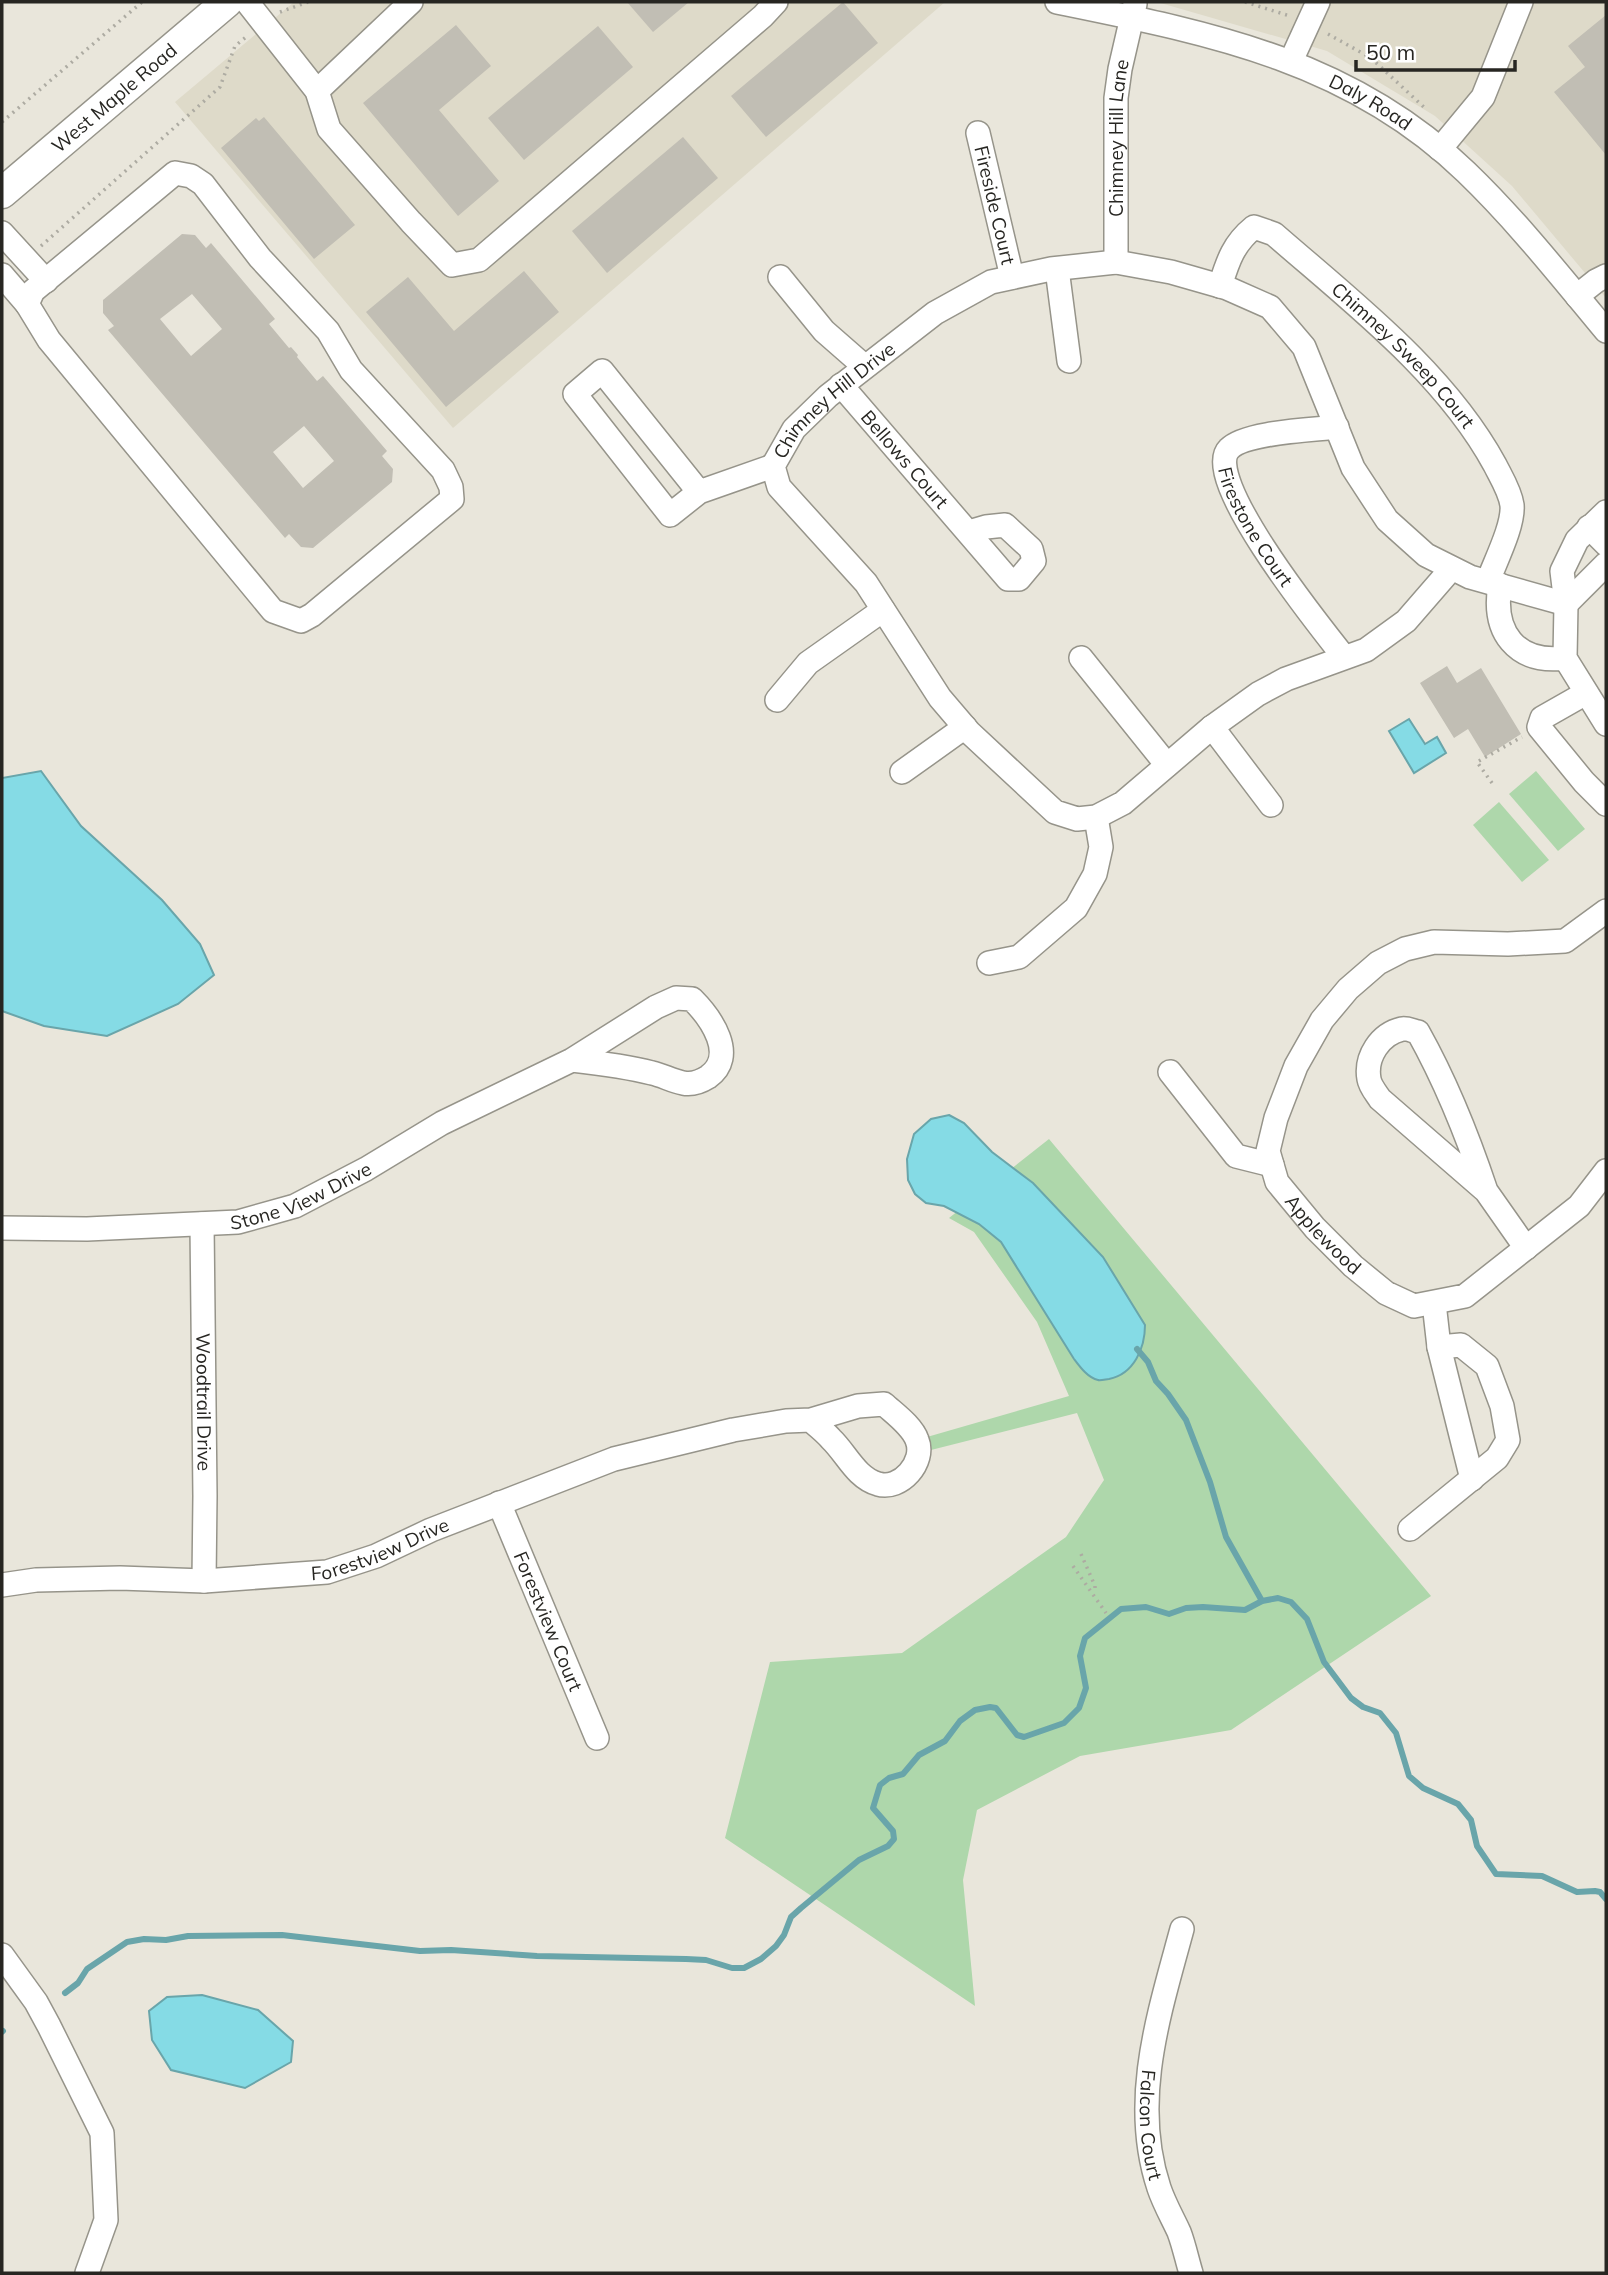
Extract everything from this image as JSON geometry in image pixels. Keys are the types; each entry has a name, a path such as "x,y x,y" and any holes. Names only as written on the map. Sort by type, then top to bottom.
{"main road":[{"name":"West Maple Road","path":"2,193 228,2"}],"street":[{"path":"247,2 317,91 329,129 452,265 480,260 776,2"},
{"path":"317,91 411,2"},
{"name":"Daly Road","path":"1057,2 1134,9 1291,61 1358,93 1405,122 1440,149 1494,200 1606,331"},
{"path":"1291,61 1318,2"},
{"path":"1440,149 1483,97 1521,2"},
{"name":"Chimney Hill Lane","path":"1116,262 1116,98 1119,69 1134,9"},
{"name":"Fireside Court","path":"978,133 1012,277"},
{"path":"2,275 27,304 49,340 273,611 301,621 312,615 452,499 451,487 443,470 351,370 328,331 260,258 203,184 191,176 174,173 33,291 27,304"},
{"name":"Chimney Sweep Court","path":"1220,286 1228,260 1239,239 1254,227 1274,234 1420,366 1486,448 1504,482 1512,505 1494,583"},
{"path":"2,233 46,281"},
{"name":"Chimney Hill Drive","path":"1096,817 1077,819 1055,812 979,743 940,698 866,583 813,528 779,486 773,466 794,429 841,385 935,313 991,282 1057,269 1116,262 1171,272 1220,286 1269,307 1304,347 1353,468 1387,520 1426,555 1470,577 1566,604"},
{"path":"1057,269 1069,361"},
{"path":"1577,296 1606,276"},
{"path":"780,277 824,331 864,366"},
{"path":"699,492 602,371 575,394 670,515 699,492 773,466"},
{"name":"Bellows Court","path":"841,385 970,532"},
{"name":"Firestone Court","path":"1338,427 1260,436 1239,442 1225,452 1223,460 1233,495 1264,551 1344,657"},
{"path":"1606,544 1598,519 1577,540 1562,571 1566,604 1565,658 1606,723"},
{"path":"1566,604 1606,564"},
{"path":"989,963 1019,957 1076,908 1095,874 1101,847 1096,817 1123,803 1212,727 1258,694 1286,679 1366,650 1406,621 1452,568"},
{"path":"1494,583 1498,615 1505,634 1514,645 1545,661 1565,658"},
{"path":"777,700 808,663 883,610"},
{"path":"1081,658 1167,765"},
{"path":"1586,693 1542,718 1539,727 1584,782 1606,804"},
{"path":"902,772 965,727"},
{"path":"1212,727 1271,805"},
{"name":"Applewood","path":"1606,911 1565,941 1508,944 1434,942 1405,949 1378,963 1348,989 1322,1020 1296,1066 1276,1118 1268,1151 1277,1182 1314,1228 1386,1293 1414,1306 1465,1296 1579,1206 1606,1171"},
{"name":"Stone View Drive","path":"2,1228 87,1229 239,1222 295,1206 366,1169 442,1123 572,1060 656,1007 676,998 692,999 706,1014 719,1036 722,1057 715,1072 700,1083 683,1083 618,1064 572,1060"},
{"path":"1486,1191 1476,1161 1419,1032 1405,1028 1390,1034 1377,1044 1368,1062 1369,1081 1380,1098 1486,1191 1526,1248"},
{"path":"1170,1072 1236,1156 1272,1165"},
{"name":"Woodtrail Drive","path":"202,1224 204,1581"},
{"path":"1434,1303 1439,1347 1472,1479"},
{"path":"1410,1530 1497,1458 1508,1440 1502,1406 1487,1366 1461,1345 1439,1347"},
{"path":"884,1404 908,1427 917,1440 919,1453 916,1463 907,1475 897,1482 881,1485 868,1480 832,1439 811,1420 858,1406 884,1404"},
{"name":"Forestview Drive","path":"2,1585 36,1580 120,1578 204,1581 327,1572 376,1556 499,1503 614,1459 742,1429 786,1421 811,1420"},
{"name":"Forestview Court","path":"499,1503 597,1738"},
{"name":"Falcon Court","path":"1182,1929 1158,2017 1147,2071 1147,2133 1159,2188 1180,2235 1191,2273"},
{"path":"2,1955 49,2025 102,2133 106,2220 88,2273"}],"path":[{"path":"2,121 142,2"},
{"path":"25,259 220,88 235,46 263,21 308,2"},
{"path":"1492,783 1476,762 1539,727"},
{"path":"1081,1553 1095,1595"},
{"path":"1073,1566 1105,1613"}],"shaded area":[{"path":"294,2 945,2 453,428 175,102"},
{"path":"1157,2 1606,2 1606,298 1512,186 1435,116 1327,51"}],"green space":[{"path":"1536,771 1585,829 1558,851 1509,794"},
{"path":"1499,802 1549,860 1522,882 1473,825"},
{"path":"1049,1139 1431,1596 1231,1730 1080,1756 977,1810 963,1880 975,2006 725,1838 770,1662 902,1653 1066,1537 1104,1480 1077,1413 931,1450 927,1437 1069,1396 1037,1322 974,1232 949,1218"}],"water":[{"path":"1409,719 1425,744 1437,737 1446,753 1414,773 1389,731"},
{"path":"41,771 81,826 162,900 200,944 214,975 178,1004 107,1036 44,1026 2,1011 2,778"},
{"path":"949,1115 964,1123 992,1152 1033,1183 1103,1257 1145,1325 1140,1351 1125,1372 1100,1380 1088,1375 1074,1359 1001,1242 979,1224 944,1206 926,1203 915,1194 908,1180 907,1159 914,1134 931,1119"},
{"path":"202,1995 258,2010 293,2041 291,2062 245,2088 171,2070 152,2040 149,2011 167,1997"}],"building":[{"path":"627,2 689,2 653,32"},
{"path":"843,2 878,43 766,137 731,96"},
{"path":"1606,15 1606,155 1554,92 1585,67 1568,46"},
{"path":"456,25 491,66 439,110 499,181 458,216 363,103"},
{"path":"598,26 633,67 524,160 488,118"},
{"path":"264,117 355,225 314,259 221,148 256,118 259,121"},
{"path":"683,137 718,178 607,273 572,231"},
{"path":"182,234 195,235 206,248 211,243 275,319 269,324 289,348 298,355 317,381 323,376 387,451 382,456 393,469 392,482 313,548 301,547 289,534 285,538 108,330 114,326 103,313 103,300","holes":["192,294 222,329 191,356 160,319","304,426 334,461 303,488 273,452"]},
{"path":"524,271 559,312 446,407 366,312 408,277 454,331"},
{"path":"1447,666 1457,683 1481,668 1521,734 1485,757 1468,729 1454,738 1420,683"}],"waterway":[{"path":"1137,1349 1148,1362 1156,1381 1186,1420 1210,1482 1226,1537 1262,1601"},
{"path":"65,1993 78,1983 87,1969 127,1942 188,1936 282,1935 420,1951 706,1960 732,1968 744,1968 761,1959 776,1946 791,1917 801,1908 859,1860 888,1846 894,1839 893,1831 873,1808 880,1785 889,1778 903,1774 919,1755 945,1741 960,1721 975,1710 996,1708 1017,1735 1024,1737 1064,1723 1079,1708 1086,1688 1080,1656 1085,1638 1121,1609 1146,1607 1169,1614 1186,1608 1203,1607 1245,1610 1262,1601 1278,1598 1291,1602 1307,1619 1324,1662 1351,1698 1363,1707 1380,1713 1396,1733 1409,1776 1423,1788 1458,1804 1471,1820 1477,1846 1496,1874 1542,1876 1577,1892 1600,1892 1606,1899"}]}
